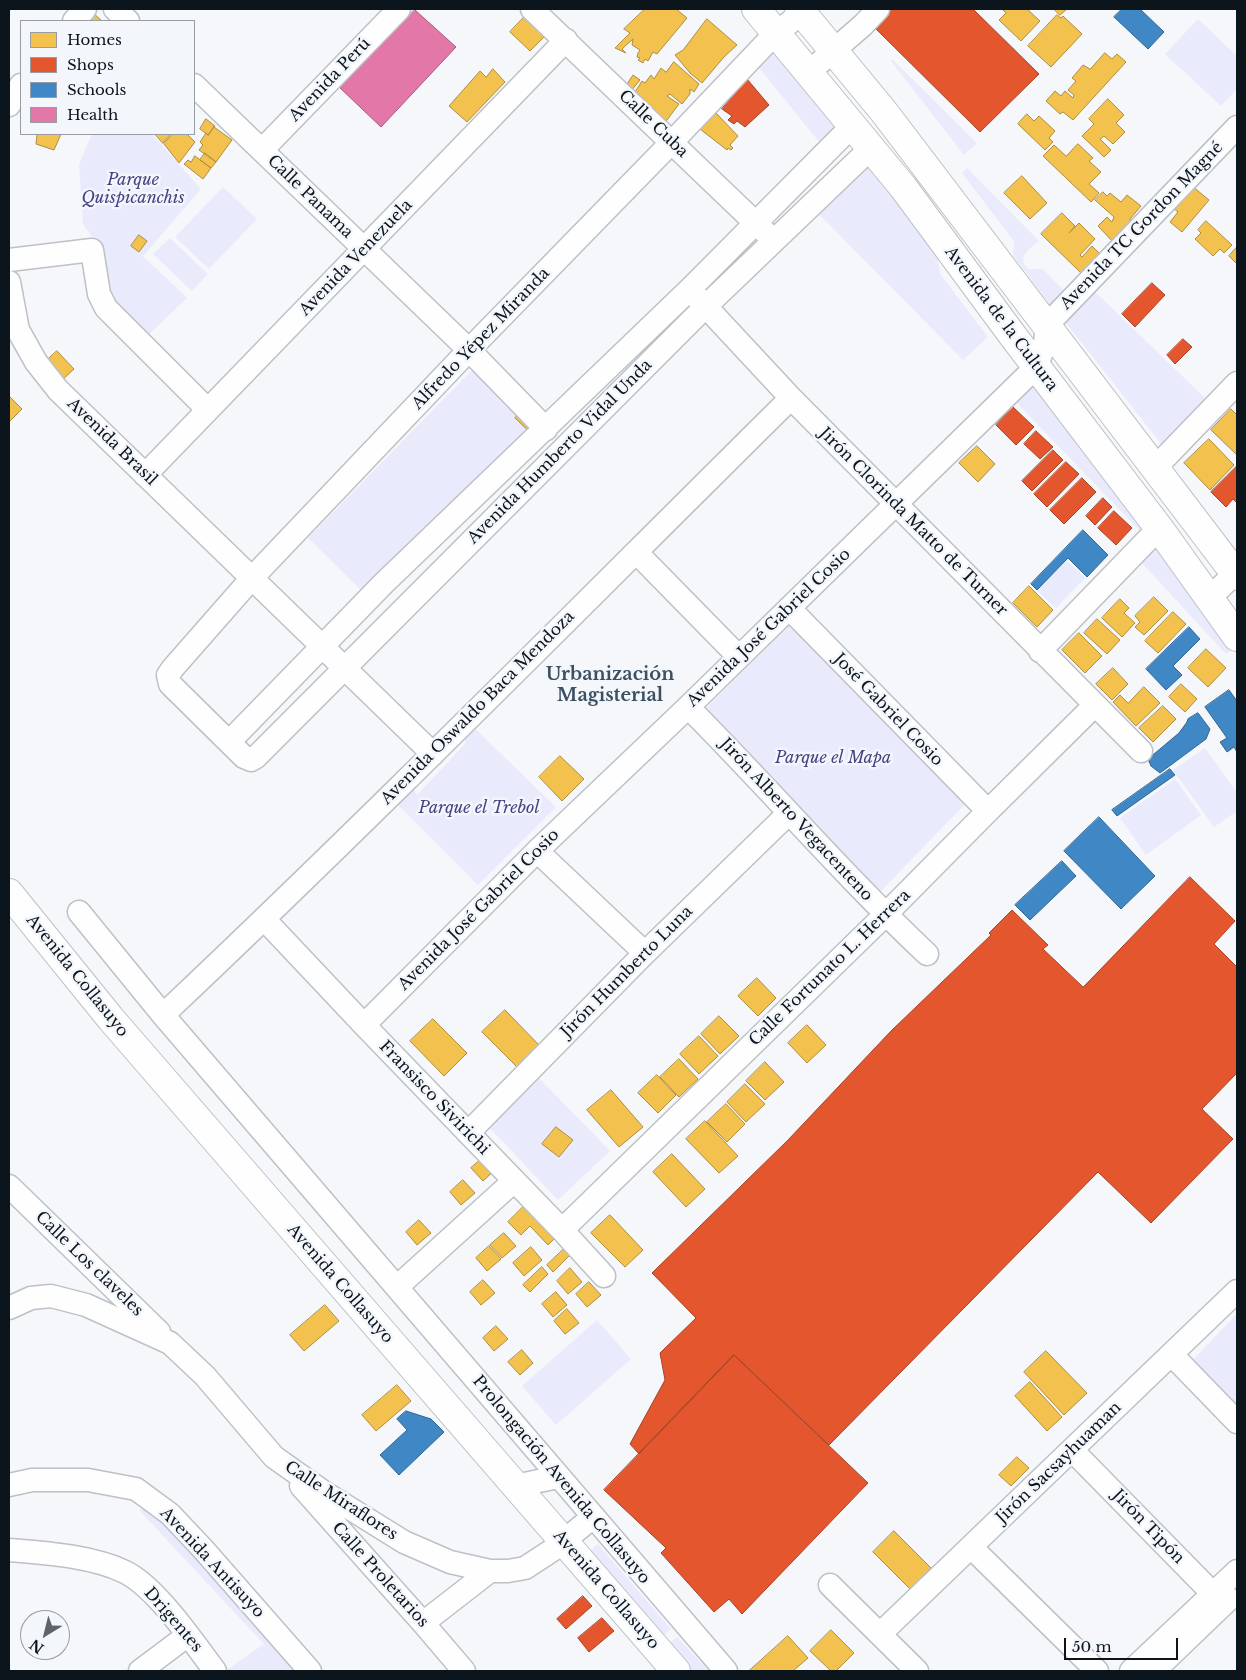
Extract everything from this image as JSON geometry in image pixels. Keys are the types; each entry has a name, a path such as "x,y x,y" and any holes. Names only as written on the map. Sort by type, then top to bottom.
{"main road":[{"name":"Avenida de la Cultura","path":"756,9 872,148 1159,528 1237,637"},
{"name":"Avenida de la Cultura","path":"801,10 884,112 1047,324 1154,469 1236,573"},
{"name":"Avenida Collasuyo","path":"9,893 117,1026 676,1671"}],"street":[{"path":"75,20 85,9"},
{"path":"114,9 127,20"},
{"name":"Avenida Perú","path":"262,150 399,9"},
{"name":"Calle Cuba","path":"532,9 773,240"},
{"path":"809,72 863,25 878,9"},
{"name":"Alfredo Yépez Miranda","path":"229,742 170,684 168,675 173,668 252,578 469,350 776,33 801,10"},
{"name":"Avenida Venezuela","path":"145,475 566,40"},
{"name":"Calle Panama","path":"195,86 469,350 546,429"},
{"path":"9,105 20,87"},
{"name":"Avenida Humberto Vidal Unda","path":"853,125 690,289 384,583 229,742 244,757 251,760 256,757 705,306 872,148"},
{"name":"Avenida TC Gordon Magné","path":"1047,324 1237,127"},
{"path":"9,260 92,250 99,294 106,308 208,410"},
{"name":"Avenida Brasil","path":"9,282 18,330 36,362 58,390 433,754"},
{"name":"Jirón Clorinda Matto de Turner","path":"690,289 791,398 1141,751"},
{"name":"Avenida José Gabriel Cosio","path":"364,1025 537,851 688,707 1036,366 1045,343 1047,324"},
{"path":"1154,469 1237,383"},
{"name":"Avenida Oswaldo Baca Mendoza","path":"163,1015 433,754 791,398"},
{"path":"1040,651 1159,528"},
{"path":"636,552 739,657"},
{"path":"1209,599 1236,573"},
{"name":"José Gabriel Cosio","path":"789,608 988,811"},
{"name":"Calle Fortunato L. Herrera","path":"562,1230 885,915 1095,705"},
{"name":"Jirón Alberto Vegacenteno","path":"688,707 751,771 885,915 927,954"},
{"name":"Jirón Humberto Luna","path":"468,1133 645,953 789,813"},
{"path":"537,851 645,953"},
{"name":"Prolongación Avenida Collasuyo","path":"80,912 163,1015 726,1671"},
{"name":"Fransisco Sivirichi","path":"264,919 604,1276"},
{"path":"397,1287 514,1181"},
{"name":"Calle Los claveles","path":"9,1186 170,1343"},
{"name":"Jirón Sacsayhuaman","path":"880,1634 1237,1291"},
{"name":"Calle Miraflores","path":"9,1308 31,1298 52,1296 86,1305 170,1343 205,1376 274,1457 322,1491 404,1542 450,1562 490,1571 508,1571 525,1568 564,1542 593,1518"},
{"path":"1172,1355 1237,1422"},
{"name":"Jirón Tipón","path":"1072,1450 1225,1596"},
{"name":"Calle Proletarios","path":"274,1457 464,1671"},
{"path":"516,1486 558,1477"},
{"name":"Avenida Antisuyo","path":"9,1485 32,1480 88,1480 136,1489 170,1514 310,1671"},
{"path":"971,1547 1097,1671"},
{"name":"Drigentes","path":"9,1550 57,1554 126,1572 148,1589 188,1635 215,1671"},
{"path":"1154,1671 1225,1596 1237,1570"},
{"path":"423,1623 490,1571"},
{"path":"830,1585 917,1671"},
{"path":"1130,1671 1225,1596"},
{"path":"140,1671 188,1635"}],"green space":[{"path":"1198,19 1237,56 1237,89 1221,106 1165,54"},
{"path":"775,45 838,123 820,143 756,64"},
{"path":"892,59 977,143 964,155 891,61"},
{"name":"Parque Quispicanchis","path":"92,135 153,135 201,189 143,256 187,298 145,338 110,304 95,241 83,224 79,164"},
{"path":"866,156 936,250 940,274 988,337 963,360 813,208"},
{"path":"967,168 1039,241 1025,253 1023,261 1028,269 1043,269 1064,291 1050,305 1013,255 1014,241 962,173"},
{"path":"223,187 257,219 209,269 175,237"},
{"path":"170,238 208,274 192,291 153,254"},
{"path":"1091,288 1207,400 1162,445 1063,319"},
{"path":"475,367 521,412 532,434 364,593 308,538"},
{"path":"1033,386 1143,529 1141,532 1017,403"},
{"path":"1155,547 1232,650 1226,654 1141,562"},
{"path":"1067,561 1085,578 1056,608 1037,591"},
{"name":"Parque el Mapa","path":"791,624 967,802 878,894 700,714"},
{"name":"Parque el Trebol","path":"468,722 556,807 478,885 392,799 409,783 417,795 466,743 461,730"},
{"path":"1205,748 1237,793 1237,811 1214,827 1173,770"},
{"path":"1175,779 1201,815 1146,855 1120,818"},
{"path":"539,1078 610,1151 558,1200 489,1127"},
{"path":"1237,1314 1237,1417 1187,1366"},
{"path":"597,1320 631,1359 556,1425 522,1386"},
{"path":"148,1507 159,1516 297,1671 219,1671 205,1655 228,1669 264,1644 139,1510"},
{"path":"598,1544 671,1629 662,1637 588,1552"},
{"path":"677,1637 709,1671 692,1671 668,1644"}],"building: Homes":[{"path":"645,9 676,9 687,18 657,54 653,52 648,61 645,59 643,63 638,60 640,58 637,57 640,50 632,45 633,39 622,49 626,53 615,48 630,33 624,29"},
{"path":"1002,9 1027,9 1040,21 1021,41 999,20 1006,13"},
{"path":"1054,9 1067,9 1060,15"},
{"path":"92,12 101,20 85,20"},
{"path":"529,12 549,32 530,51 510,32"},
{"path":"1057,15 1061,18 1063,16 1082,34 1051,67 1028,46"},
{"path":"707,19 737,45 702,83 690,73 675,55 683,50"},
{"path":"1105,53 1112,59 1117,54 1126,62 1073,120 1063,112 1060,114 1046,101 1055,91 1061,96 1065,91 1073,98 1074,95 1068,90 1076,81 1072,78 1083,65 1090,69"},
{"path":"674,62 699,84 694,92 690,89 690,94 682,104 670,94 667,96 679,104 661,128 623,90 633,75 640,80 631,91 635,92 642,81 645,83 651,75 654,79 661,68 666,72"},
{"path":"493,69 505,82 467,122 449,106 480,71 486,77"},
{"path":"1108,99 1124,115 1116,123 1125,132 1113,144 1104,136 1100,139 1111,150 1104,157 1082,136 1094,124 1089,119"},
{"path":"715,112 738,136 730,145 733,148 731,150 728,148 727,150 700,129"},
{"path":"1027,114 1034,121 1039,116 1055,131 1049,138 1053,142 1045,150 1018,124"},
{"path":"206,119 215,126 208,135 200,129"},
{"path":"214,127 232,140 216,162 199,150 203,145 200,142 206,133 208,135"},
{"path":"37,135 61,135 54,150 36,144"},
{"path":"156,135 170,135 163,143"},
{"path":"172,135 188,135 195,142 179,163 164,144"},
{"path":"1078,144 1093,158 1089,161 1101,172 1089,184 1099,193 1091,202 1043,156 1054,145 1066,156"},
{"path":"205,153 216,162 211,168 200,160"},
{"path":"195,156 211,168 203,179 184,164 188,160 191,162"},
{"path":"1022,176 1047,203 1030,219 1004,193"},
{"path":"1192,186 1209,200 1182,232 1170,222 1178,212 1173,208"},
{"path":"1103,192 1107,196 1110,193 1121,202 1127,195 1141,206 1130,219 1131,224 1114,243 1098,226 1107,217 1112,222 1114,217 1095,200"},
{"path":"1062,213 1075,226 1069,233 1079,223 1095,239 1080,255 1082,257 1092,246 1100,254 1082,274 1041,234"},
{"path":"1206,221 1232,245 1224,253 1220,249 1213,256 1195,239 1201,233 1198,230"},
{"path":"139,235 147,241 139,252 131,246"},
{"path":"1237,247 1237,264 1229,256"},
{"path":"57,351 74,369 59,383 42,365"},
{"path":"9,396 22,409 9,422"},
{"path":"1231,409 1237,415 1237,455 1211,430"},
{"path":"521,412 535,437 515,418"},
{"path":"1209,439 1234,465 1210,490 1184,463"},
{"path":"977,446 995,464 978,482 959,463"},
{"path":"1029,586 1053,610 1037,627 1013,603"},
{"path":"1154,597 1168,611 1144,635 1135,627 1140,622 1135,616"},
{"path":"1120,599 1129,608 1124,613 1135,623 1122,637 1102,618"},
{"path":"1173,612 1186,624 1158,653 1145,641"},
{"path":"1097,619 1120,640 1107,654 1084,633"},
{"path":"1079,633 1102,656 1085,673 1062,650"},
{"path":"1206,649 1226,668 1208,687 1188,668"},
{"path":"1113,668 1128,684 1112,700 1096,684"},
{"path":"1181,684 1197,699 1185,712 1169,697"},
{"path":"1144,687 1160,703 1136,726 1113,702 1120,695 1128,703"},
{"path":"1163,706 1176,719 1153,742 1139,728"},
{"path":"560,756 584,779 562,801 539,777"},
{"path":"757,978 776,998 758,1016 738,996"},
{"path":"505,1010 539,1045 517,1067 482,1032"},
{"path":"719,1016 739,1036 720,1054 701,1034"},
{"path":"433,1019 467,1053 444,1076 410,1041"},
{"path":"807,1025 826,1045 807,1063 788,1043"},
{"path":"699,1036 718,1056 699,1074 680,1054"},
{"path":"679,1059 698,1079 679,1097 660,1077"},
{"path":"765,1062 784,1082 765,1100 746,1081"},
{"path":"657,1075 676,1095 658,1113 638,1093"},
{"path":"745,1084 765,1104 746,1122 727,1102"},
{"path":"611,1090 643,1127 619,1147 587,1110"},
{"path":"726,1104 745,1124 727,1142 707,1122"},
{"path":"705,1121 738,1156 719,1173 686,1139"},
{"path":"556,1127 573,1140 559,1157 542,1144"},
{"path":"672,1154 705,1189 686,1207 653,1172"},
{"path":"485,1156 496,1169 483,1181 471,1168"},
{"path":"463,1180 475,1193 461,1205 450,1192"},
{"path":"524,1206 556,1237 548,1245 530,1226 521,1235 508,1222"},
{"path":"610,1215 643,1250 625,1267 591,1233"},
{"path":"419,1220 431,1233 417,1245 406,1232"},
{"path":"504,1233 516,1246 502,1258 490,1245"},
{"path":"489,1246 501,1259 487,1271 476,1258"},
{"path":"531,1247 542,1260 524,1276 513,1263"},
{"path":"566,1247 572,1253 553,1272 547,1265"},
{"path":"542,1267 548,1274 530,1292 523,1285"},
{"path":"570,1268 582,1282 568,1294 557,1281"},
{"path":"483,1280 495,1293 481,1305 470,1292"},
{"path":"589,1282 601,1295 587,1307 576,1294"},
{"path":"556,1292 567,1305 553,1317 542,1304"},
{"path":"325,1305 339,1321 304,1351 290,1335"},
{"path":"567,1309 579,1323 565,1334 554,1321"},
{"path":"496,1326 508,1339 494,1351 483,1338"},
{"path":"522,1350 533,1363 520,1375 508,1362"},
{"path":"1046,1351 1087,1393 1064,1415 1024,1372"},
{"path":"1030,1382 1062,1417 1047,1431 1015,1396"},
{"path":"397,1385 411,1401 376,1431 362,1415"},
{"path":"1017,1457 1029,1468 1011,1486 999,1475"},
{"path":"894,1531 931,1568 910,1589 873,1552"},
{"path":"831,1630 854,1653 836,1671 831,1671 810,1651"},
{"path":"788,1636 808,1658 793,1671 749,1671"}],"building: Shops":[{"path":"892,9 973,9 1039,74 980,132 874,27"},
{"path":"747,79 769,105 745,127 737,121 734,124 728,120 732,116 722,109"},
{"path":"1152,283 1165,295 1135,327 1122,314"},
{"path":"1183,339 1192,347 1175,364 1167,355"},
{"path":"1013,407 1034,427 1016,445 996,425"},
{"path":"1036,431 1053,447 1040,459 1024,444"},
{"path":"1053,450 1063,460 1032,491 1022,481"},
{"path":"1066,462 1079,474 1047,507 1034,494"},
{"path":"1237,466 1237,503 1233,499 1226,507 1211,492"},
{"path":"1082,478 1096,492 1064,524 1050,510"},
{"path":"1103,498 1112,507 1095,525 1086,516"},
{"path":"1114,511 1132,528 1116,545 1098,528"},
{"path":"1190,877 1235,921 1214,944 1237,967 1237,1073 1202,1109 1233,1139 1151,1223 1098,1172 829,1445 734,1355 639,1454 630,1444 665,1380 660,1353 696,1318 652,1273 788,1140 891,1031 991,935 989,933 1012,910 1048,945 1043,949 1083,987"},
{"path":"734,1355 868,1483 742,1614 729,1599 714,1612 661,1553 666,1548 604,1490"},
{"path":"583,1596 592,1606 566,1629 557,1619"},
{"path":"602,1618 614,1631 589,1652 578,1638"}],"building: Schools":[{"path":"1122,9 1140,9 1164,32 1148,49 1114,17"},
{"path":"1083,530 1108,555 1087,577 1068,558 1037,590 1031,584"},
{"path":"1189,627 1200,639 1173,666 1182,675 1166,690 1146,669"},
{"path":"1229,690 1237,701 1237,752 1234,747 1227,752 1220,742 1227,738 1205,707"},
{"path":"1198,713 1210,729 1206,739 1160,773 1151,766 1148,759 1179,733 1188,719"},
{"path":"1170,769 1175,775 1117,816 1112,810"},
{"path":"1099,817 1155,876 1121,909 1064,851"},
{"path":"1062,861 1076,876 1030,920 1015,905"},
{"path":"406,1411 431,1419 444,1432 399,1475 380,1455 407,1430 397,1419"}],"building: Health":[{"path":"415,10 456,47 381,127 338,86"}],"district":[{"name":"Urbanización Magisterial","path":"610,685"}]}
